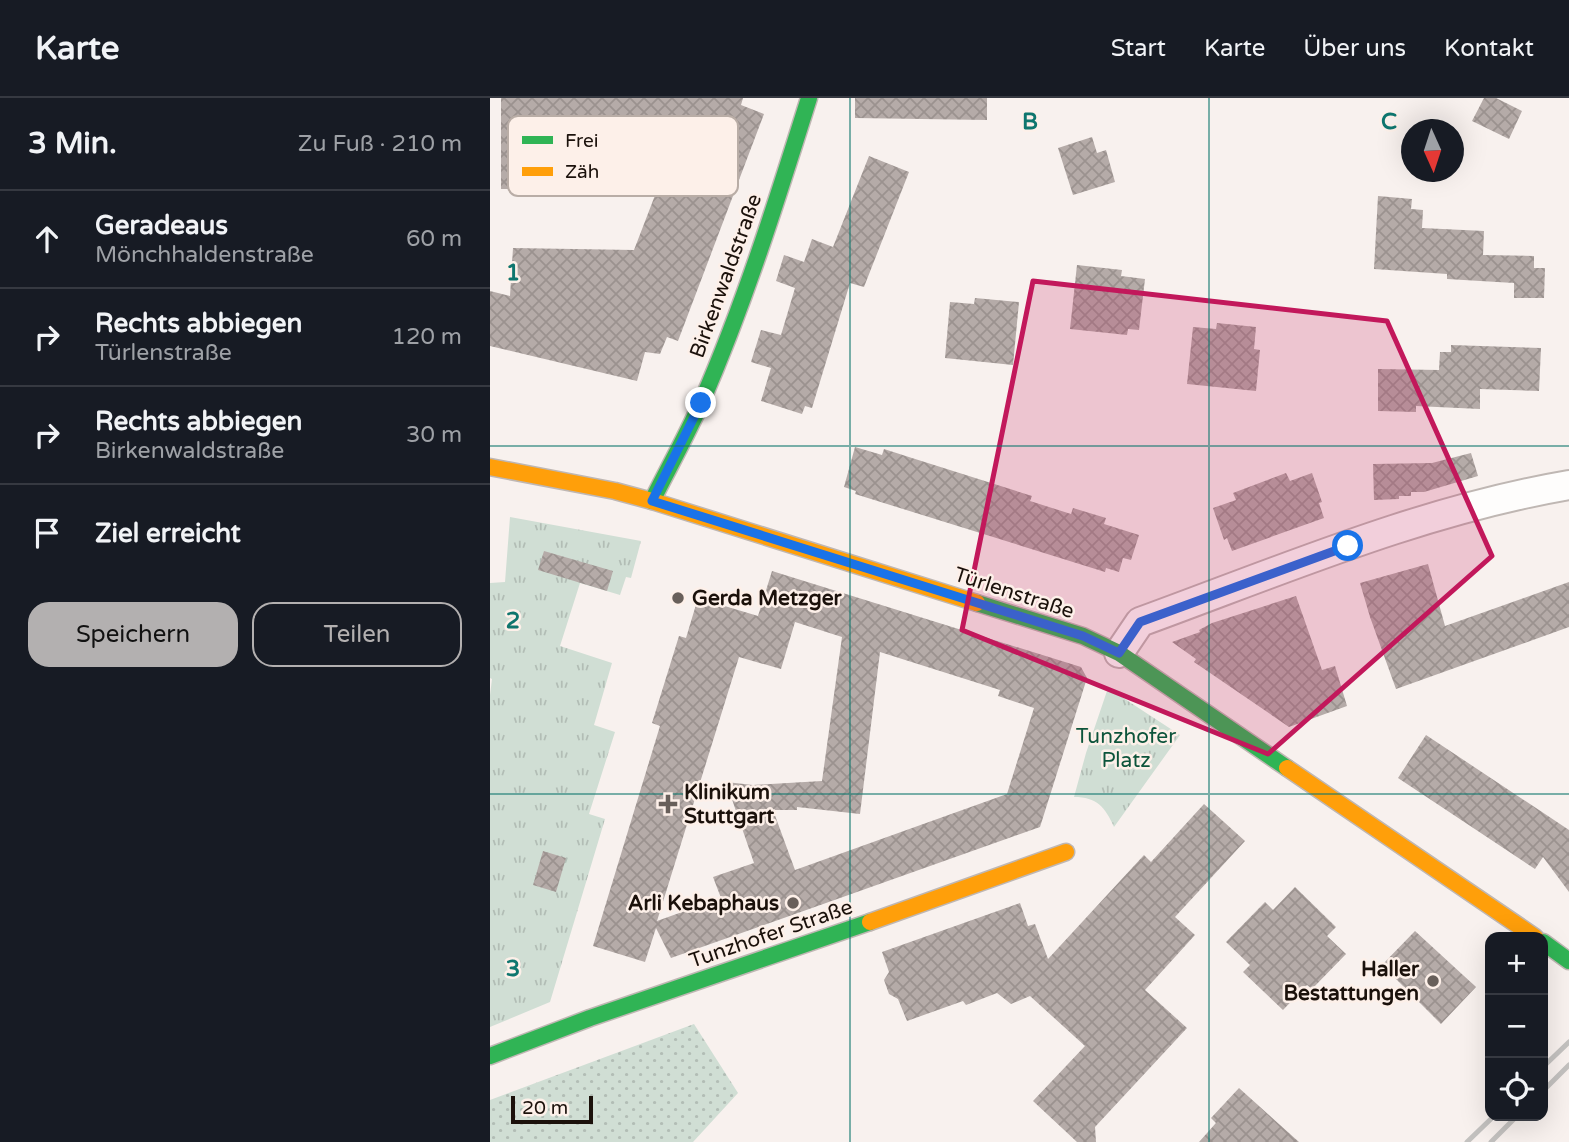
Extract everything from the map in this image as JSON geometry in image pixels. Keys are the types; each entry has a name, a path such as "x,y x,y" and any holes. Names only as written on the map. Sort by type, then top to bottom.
{"street":[{"name":"Birkenwaldstraße","path":"652,501 701,403 734,319 774,210 809,98"},
{"name":"Türlenstraße","path":"490,467 615,491 652,501 1083,636 1119,653 1528,932"},
{"path":"1119,653 1140,622 1362,541 1522,493 1569,485"},
{"name":"Tunzhofer Straße","path":"490,1056 1066,852"},
{"path":"1548,946 1569,961"}],"highlighted area":[{"path":"1033,281 1387,321 1492,556 1268,754 962,630"}],"green space":[{"path":"510,517 641,541 631,578 626,577 620,595 580,583 560,646 612,663 594,725 615,732 589,814 605,819 550,1002 490,1027 490,583 505,582"},
{"name":"Tunzhofer Platz","path":"1108,688 1180,735 1114,827 1099,804 1082,797 1074,797"},
{"path":"694,1024 738,1093 693,1142 490,1142 490,1100"}],"building":[{"path":"501,98 743,98 741,105 764,114 738,183 738,116 508,116 508,189 501,189"},
{"path":"855,98 987,98 987,120 855,118"},
{"path":"1484,98 1496,98 1522,111 1509,139 1472,121"},
{"path":"1092,137 1097,153 1106,150 1115,182 1073,195 1058,148"},
{"path":"869,156 909,172 864,287 850,283 812,408 805,406 802,414 761,401 771,368 751,362 761,330 781,335 795,288 776,281 784,255 804,262 812,239 833,247"},
{"path":"655,196 733,196 678,341 667,337 660,354 645,352 637,381 490,346 490,291 510,296 513,248 634,250"},
{"path":"1378,196 1412,199 1411,209 1423,210 1422,228 1484,231 1483,255 1534,256 1534,268 1545,268 1544,298 1514,298 1514,283 1447,279 1447,274 1374,269"},
{"path":"1077,265 1122,270 1121,276 1145,279 1139,330 1128,329 1127,335 1070,329"},
{"path":"975,298 1019,302 1013,365 945,358 950,302 974,304"},
{"path":"1217,323 1256,327 1254,349 1260,350 1256,391 1187,384 1193,327 1216,329"},
{"path":"1451,345 1541,348 1539,391 1480,389 1480,409 1416,406 1416,412 1378,411 1378,369 1439,370 1440,352 1451,352"},
{"path":"855,447 882,455 884,449 1032,496 1030,501 1071,514 1073,508 1106,518 1104,524 1139,535 1131,560 1123,558 1119,572 1106,568 1105,572 855,494 856,491 844,487"},
{"path":"1471,453 1478,476 1424,492 1411,492 1411,496 1399,496 1399,499 1374,500 1373,464 1432,463"},
{"path":"1286,473 1290,481 1312,473 1322,502 1319,503 1324,518 1232,551 1227,538 1224,540 1213,508 1236,500 1233,493"},
{"path":"544,551 613,571 607,591 538,570"},
{"path":"1428,564 1445,626 1569,582 1569,627 1396,689 1360,583"},
{"path":"772,571 1081,667 1087,678 1040,827 671,958 656,928 645,962 593,946 660,726 652,723 679,636 686,638 698,598 758,616","holes":["795,622 842,637 822,781 753,785 726,782 754,863 713,877 721,898 657,921 739,657 781,669","880,652 1000,690 998,696 1034,708 1007,794 795,870 773,810 797,810 797,807 860,814"]},
{"path":"1296,596 1322,670 1335,666 1347,706 1289,727 1194,662 1196,659 1172,642 1200,632 1199,630 1212,623"},
{"path":"1426,735 1569,830 1569,892 1543,857 1535,869 1398,778"},
{"path":"1204,804 1245,841 1175,917 1195,935 1145,990 1187,1028 1095,1127 1096,1142 1077,1142 1033,1101 1085,1046 1030,996 1011,1004 997,993 966,1005 963,1001 907,1021 898,999 889,994 884,980 889,972 882,952 1020,903 1028,926 1035,924 1048,959 1144,855 1151,862"},
{"path":"543,851 566,858 556,892 533,885"},
{"path":"1295,887 1336,927 1327,936 1346,954 1312,989 1307,985 1283,1010 1243,972 1250,965 1226,942 1265,902 1273,910"},
{"name":"Haller Bestattungen","path":"1415,931 1476,987 1441,1024 1382,965"},
{"path":"1239,1088 1299,1142 1199,1142 1216,1123 1211,1118"}],"railway":[{"path":"1548,1062 1569,1042"},
{"path":"1548,1086 1569,1065"},
{"path":"1467,1142 1489,1121"},
{"path":"1491,1142 1512,1121"}],"traffic: fast":[{"path":"652,501 718,364 746,289 809,98"},
{"path":"977,603 1083,636 1119,653 1287,768"},
{"path":"490,1056 590,1018 870,922"},
{"path":"1548,946 1569,961"}],"traffic: slow":[{"path":"490,467 615,491 652,501 977,603"},
{"path":"1287,768 1528,932"},
{"path":"870,922 1066,852"}],"place":[{"name":"Gerda Metzger","path":"678,598"},
{"name":"Klinikum Stuttgart","path":"668,804"},
{"name":"Arli Kebaphaus","path":"793,903"},
{"name":"Haller Bestattungen","path":"1433,981"}],"route":[{"path":"701,403 652,501 1083,636 1119,653 1140,622 1348,546"}]}
